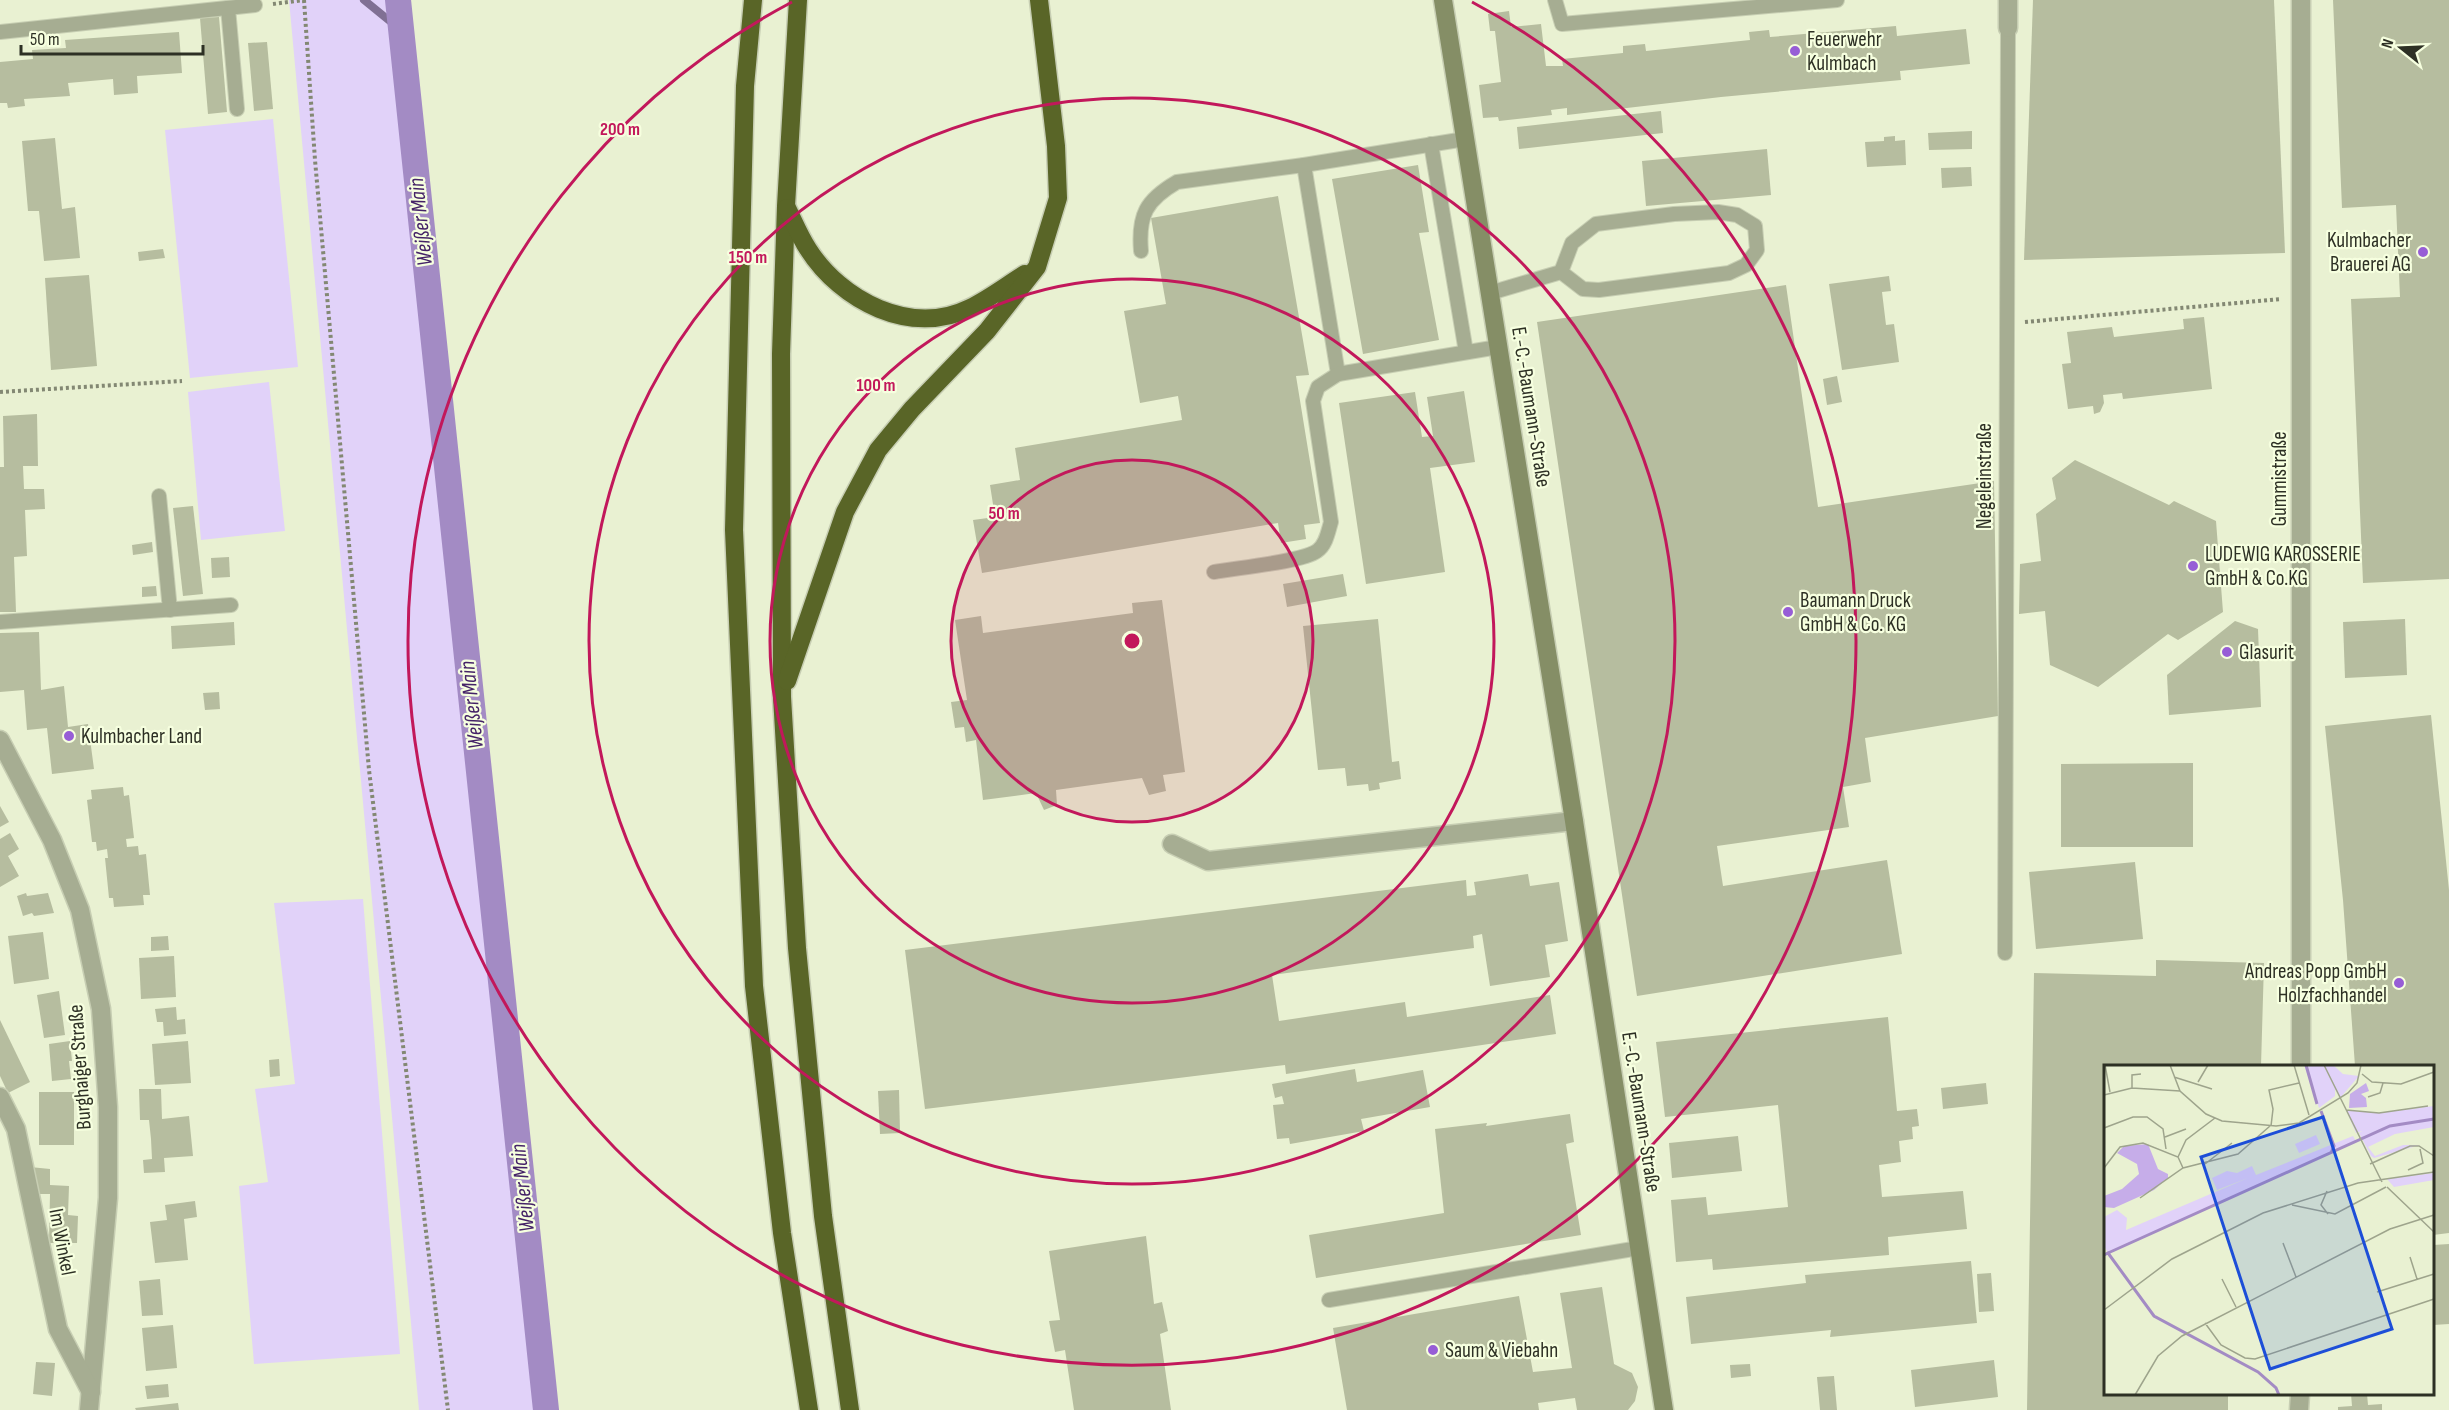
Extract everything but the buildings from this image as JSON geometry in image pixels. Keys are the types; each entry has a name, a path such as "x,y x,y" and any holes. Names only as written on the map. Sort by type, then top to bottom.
{"highway":[{"path":"753,0 745,86 734,530 754,986 782,1233 808,1410"},
{"path":"798,0 786,206 780,491 782,697 797,948 819,1182 850,1410"},
{"path":"782,697 845,512 878,450 912,409 987,331 1037,267 1058,198 1056,146 1039,0"},
{"path":"786,206 808,250 832,279 865,304 908,319 939,318 969,309 1037,267"}],"street":[{"name":"E.-C.-Baumann-Straße","path":"1443,0 1574,821 1664,1410"},
{"name":"Negeleinstraße","path":"2008,0 2008,28"},
{"name":"Gummistraße","path":"2301,0 2301,1065"},
{"name":"Burghaiger Straße","path":"0,740 52,840 80,910 101,1009 108,1107 108,1197 90,1401"},
{"path":"1172,844 1208,861 1574,821"},
{"name":"Im Winkel","path":"0,1097 16,1129 58,1329 90,1401"},
{"path":"2299,1410 2300,1395"}],"lane":[{"path":"1555,0 1562,24 1837,0"},
{"path":"0,32 255,6"},
{"path":"228,8 237,109"},
{"name":"Negeleinstraße","path":"2005,953 2008,28"},
{"path":"1142,251 1139,229 1147,206 1159,192 1177,182 1304,165 1465,139"},
{"path":"1431,144 1466,352"},
{"path":"1304,165 1338,374"},
{"path":"1718,212 1737,216 1755,226 1757,250 1746,265 1729,273 1599,290 1582,289 1561,272 1572,243 1596,224 1674,214 1718,212"},
{"path":"1490,293 1561,272"},
{"path":"1214,572 1303,557 1318,551 1328,537 1331,522 1313,401 1318,387 1338,374 1498,347"},
{"path":"159,496 170,610"},
{"path":"0,622 231,605"},
{"path":"1329,1300 1639,1248"}],"path":[{"path":"255,6 304,0 316,172 369,770 448,1410"},
{"path":"2007,323 2302,297"},
{"path":"0,392 182,381"}],"shaded area":[{"path":"289,0 391,0 544,1410 419,1410"},
{"path":"273,119 298,367 190,378 165,130"},
{"path":"269,382 285,531 201,540 188,392"},
{"path":"363,899 400,1354 254,1364 239,1186 268,1182 255,1089 295,1084 274,903"}],"waterway":[{"path":"364,0 402,31"},
{"name":"Weißer Main","path":"398,0 546,1410"}],"place":[{"name":"Feuerwehr Kulmbach","path":"1795,51"},
{"name":"Kulmbacher Brauerei AG","path":"2423,252"},
{"name":"LUDEWIG KAROSSERIE GmbH & Co.KG","path":"2193,566"},
{"name":"Baumann Druck GmbH & Co. KG","path":"1788,612"},
{"name":"Glasurit","path":"2227,652"},
{"name":"Kulmbacher Land","path":"69,736"},
{"name":"Andreas Popp GmbH Holzfachhandel","path":"2399,983"},
{"name":"Saum & Viebahn","path":"1433,1350"}]}
